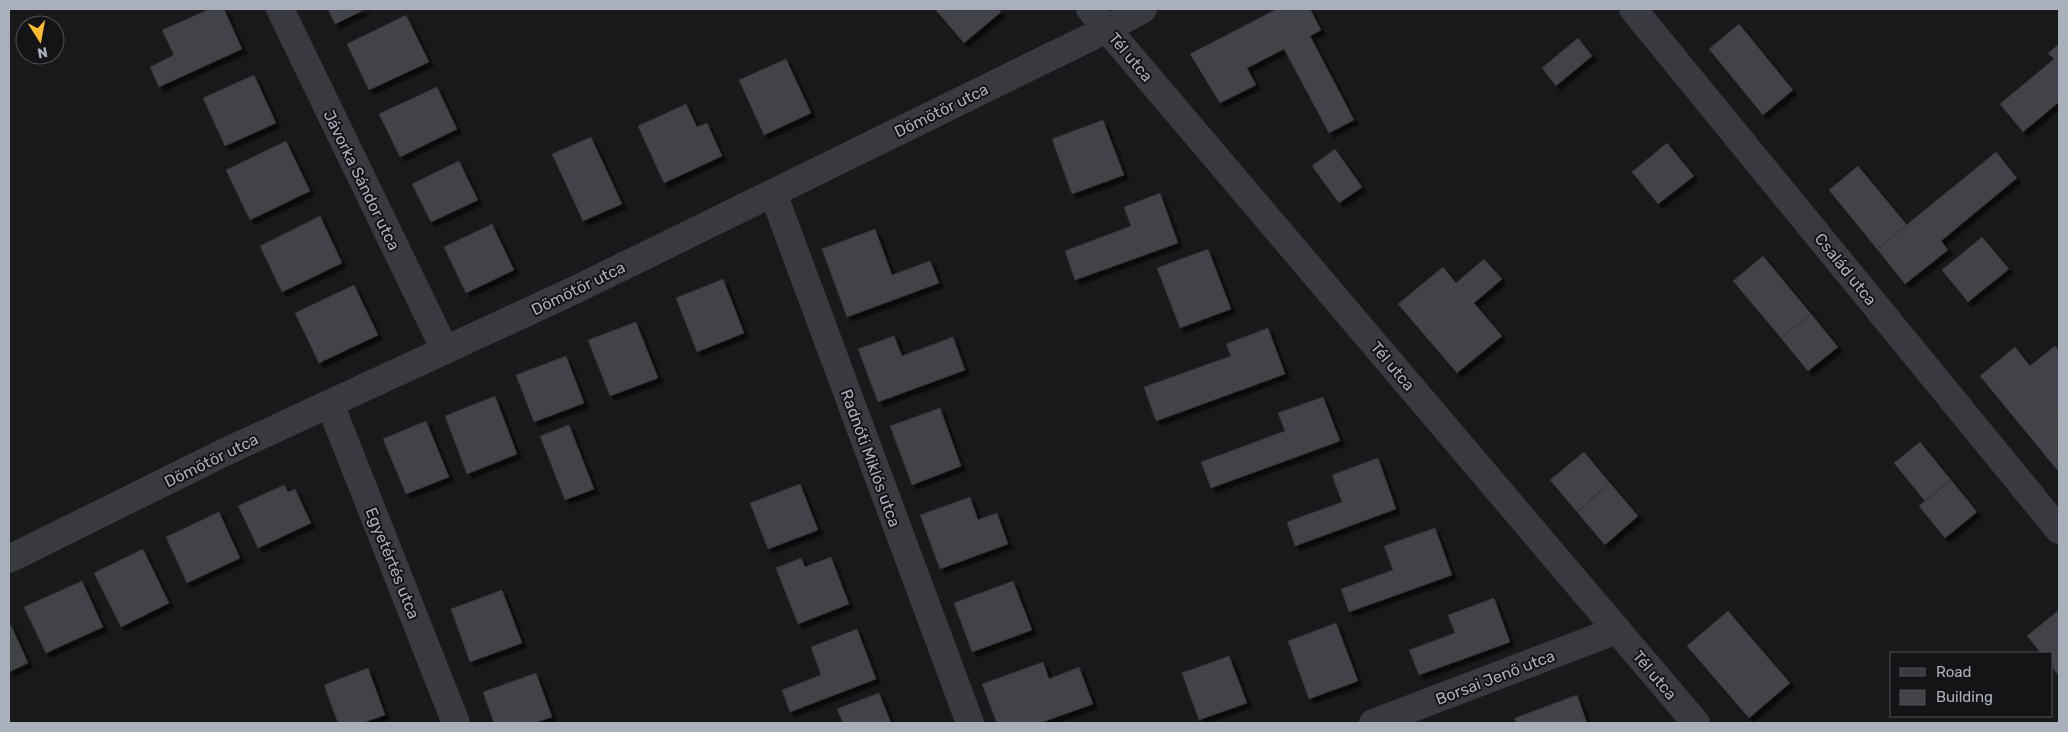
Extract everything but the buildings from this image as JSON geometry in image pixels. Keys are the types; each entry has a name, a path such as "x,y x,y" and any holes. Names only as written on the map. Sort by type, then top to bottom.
{"street":[{"name":"Jávorka Sándor utca","path":"280,9 445,350"},
{"name":"Dömötör utca","path":"9,559 225,452 577,289 772,193 1098,19 1143,9"},
{"name":"Család utca","path":"1633,9 2059,530"},
{"name":"Tél utca","path":"1098,19 1696,723"},
{"name":"Radnóti Miklós utca","path":"772,193 970,723"},
{"name":"Egyetértés utca","path":"330,404 456,723"},
{"name":"Borsai Jenő utca","path":"1373,723 1617,630"}]}
